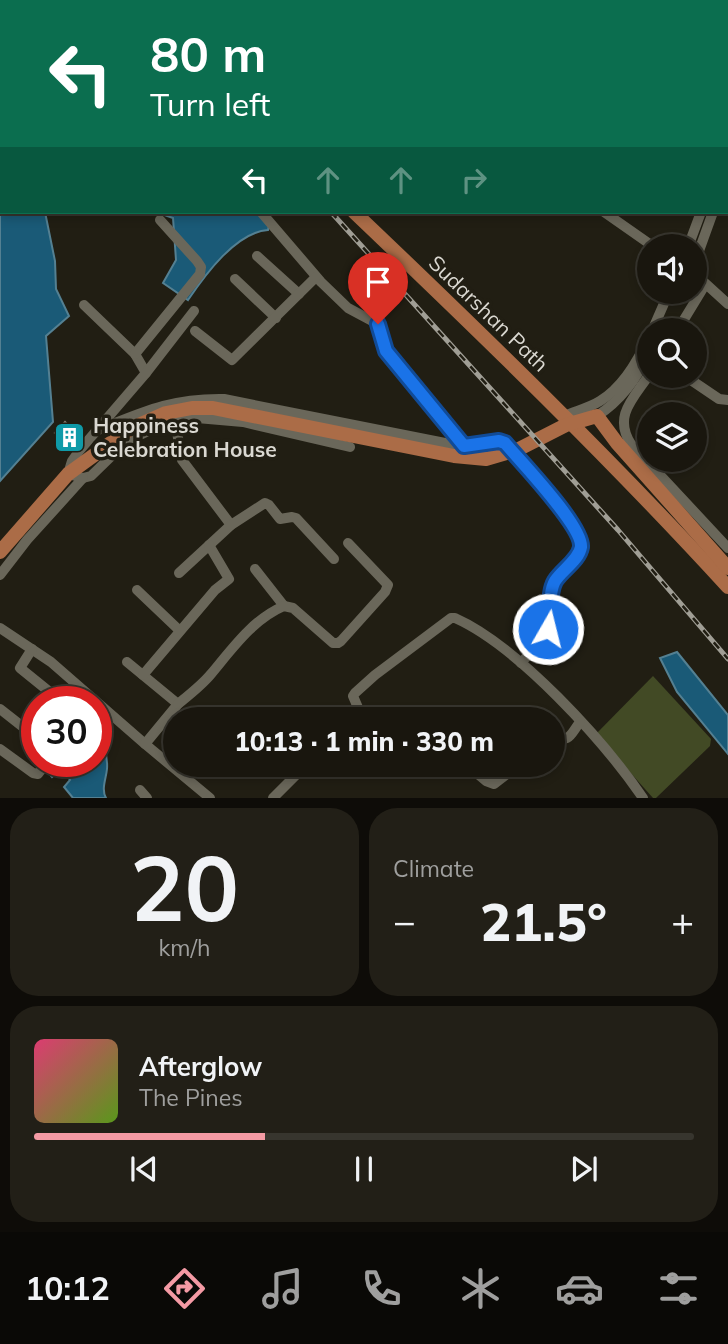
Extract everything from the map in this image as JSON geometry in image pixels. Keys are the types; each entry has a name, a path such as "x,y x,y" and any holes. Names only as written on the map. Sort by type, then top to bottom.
{"main road":[{"name":"Sudarshan Path","path":"356,214 564,416 661,514 728,587"},
{"path":"0,552 68,474 83,471 130,429 144,421 192,408 239,412 454,456 486,459 517,450 566,425 597,416 617,443 728,568"}],"street":[{"path":"263,214 316,277 348,308 378,324 386,351 464,446"},
{"path":"607,214 637,235"},
{"path":"693,234 700,214"},
{"path":"699,234 706,214"},
{"path":"705,234 712,214"},
{"path":"135,354 200,274 201,268 197,261 160,219"},
{"path":"257,256 299,294"},
{"path":"194,331 232,360 316,277"},
{"path":"235,279 276,318"},
{"path":"707,287 728,304"},
{"path":"83,305 135,354 146,373"},
{"path":"68,474 72,461 194,311"},
{"path":"564,416 600,401 625,377 637,360"},
{"path":"597,416 637,377"},
{"path":"640,388 626,411 622,423 624,433 631,444 728,548"},
{"path":"703,388 719,399 728,400"},
{"path":"99,430 170,403 190,399 224,399 464,446 499,441 505,443 553,498 581,543 578,555 554,583 548,629 521,663"},
{"path":"0,575 83,471 91,477 127,441 175,421 197,418 243,422 350,447"},
{"path":"175,421 182,460 231,525"},
{"path":"179,573 231,525 267,503 280,519 296,519 334,559"},
{"path":"255,569 284,606 293,608 333,643 341,641 385,592 388,585 348,543"},
{"path":"143,675 179,629 215,590 229,579 209,545"},
{"path":"137,590 179,629"},
{"path":"145,744 178,704 209,676 228,652 264,617 284,606"},
{"path":"358,707 355,693 375,675 451,618 458,619 521,663 624,770 643,798"},
{"path":"0,628 32,649 75,686"},
{"path":"32,649 20,668 42,686"},
{"path":"127,662 178,704"},
{"path":"0,709 21,725"},
{"path":"112,717 210,798"},
{"path":"565,740 580,722"},
{"path":"0,749 21,764"},
{"path":"273,798 294,777"},
{"path":"481,777 494,784 503,777"}],"green space":[{"path":"653,676 711,739 710,746 656,798 653,798 596,734"}],"water":[{"path":"0,214 45,214 55,261 56,289 69,316 46,336 53,422 0,481"},
{"path":"162,214 259,214 269,226 268,230 244,238 222,256 188,300 163,283 176,260 173,218"},
{"path":"677,652 728,715 728,754 677,692 660,658"},
{"path":"68,777 106,777 106,798 73,798 64,787 70,780"}],"building":[{"name":"Happiness Celebration House","path":"65,422 80,438 72,447 55,433"}],"railway":[{"path":"333,214 618,530 728,659"}],"place":[{"name":"Happiness Celebration House","path":"70,437"}],"route":[{"path":"378,324 386,351 464,446 499,441 505,443 553,498 579,539 581,549 578,555 554,583 548,629"}]}
